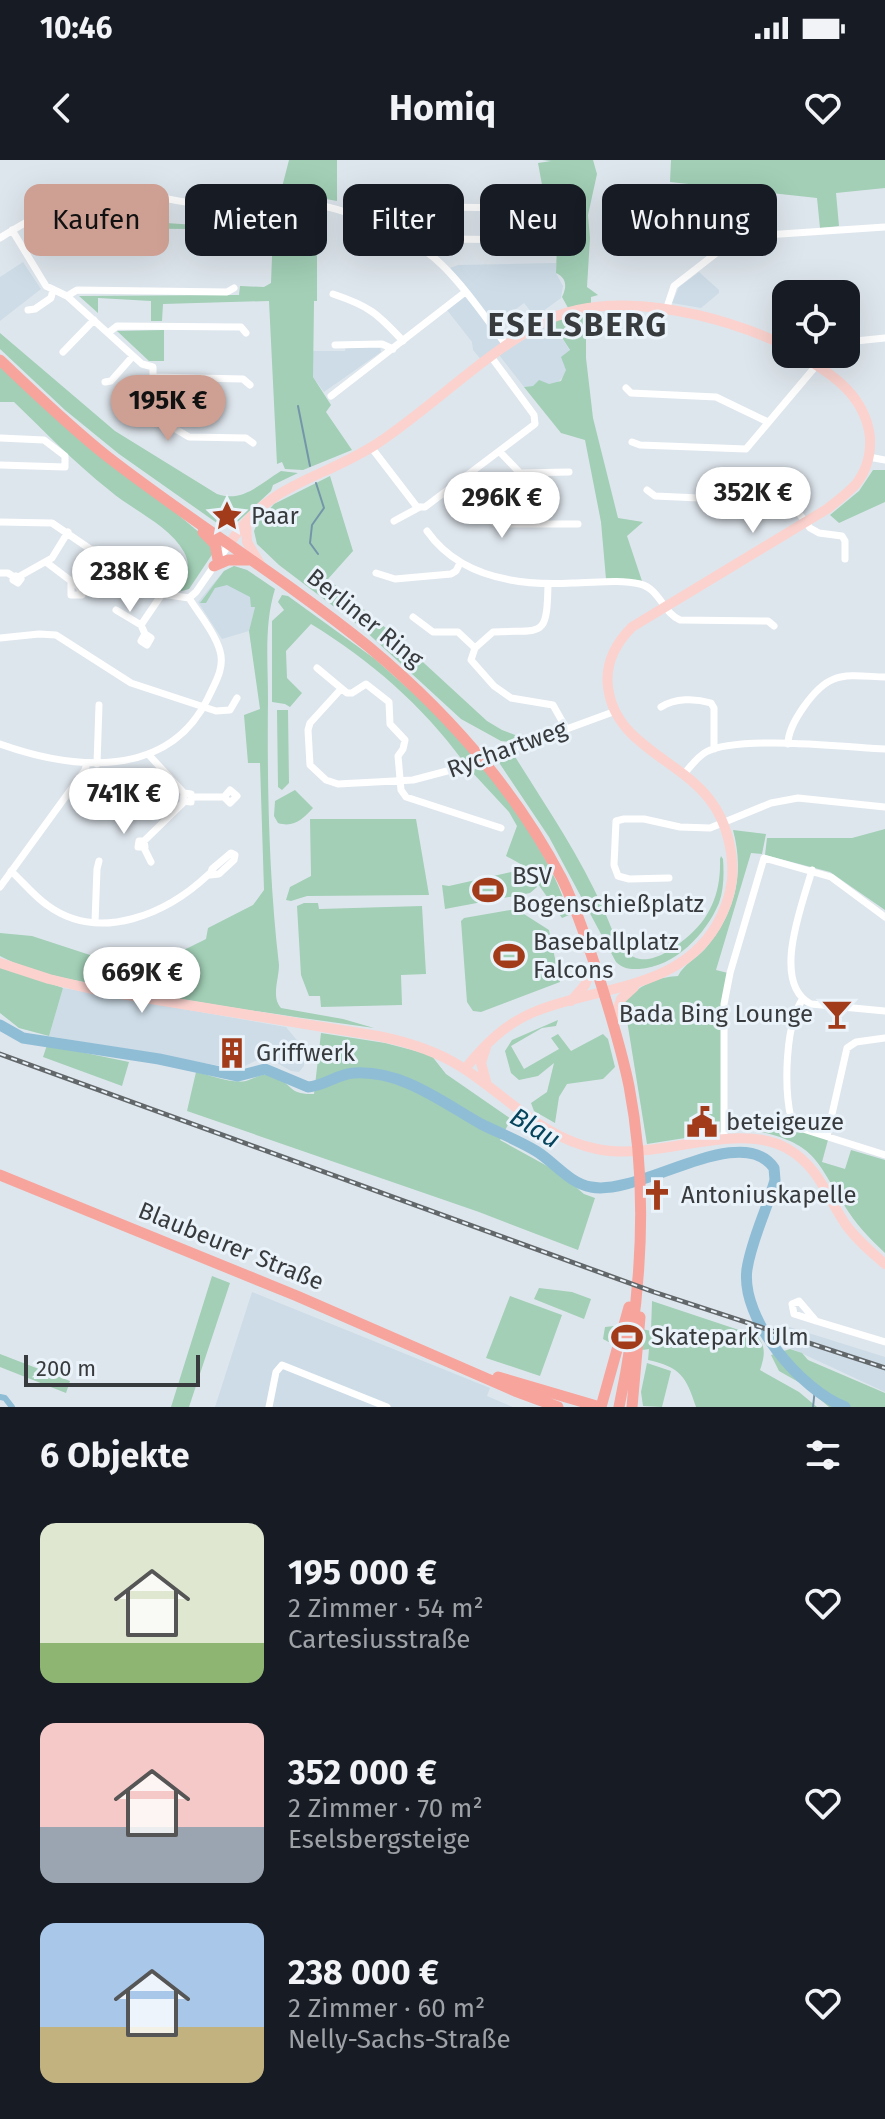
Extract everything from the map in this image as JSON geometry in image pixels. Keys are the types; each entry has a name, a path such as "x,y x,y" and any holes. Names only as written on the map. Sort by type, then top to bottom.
{"main road":[{"name":"Berliner Ring","path":"0,360 75,430 371,649 470,744 527,820 572,900 604,993 629,1085 640,1219 637,1274"},
{"path":"193,519 215,544 216,563 235,559 258,563"},
{"name":"Blaubeurer Straße","path":"0,1175 445,1359"},
{"path":"445,1359 600,1407 637,1274"},
{"path":"634,1404 642,1290 637,1274"},
{"path":"619,1407 631,1340 637,1274"},
{"path":"445,1359 558,1407"}],"street":[{"path":"0,238 65,201 113,192 203,204 269,200 299,202 343,214"},
{"path":"777,234 885,227"},
{"path":"12,230 46,286 67,296 142,364 153,367 153,411 157,418 189,437 246,438 253,443"},
{"path":"432,256 444,267 507,346"},
{"path":"666,311 674,286 712,256"},
{"path":"67,296 77,290 227,292 234,288"},
{"path":"28,310 51,298 53,290"},
{"path":"331,396 464,293"},
{"path":"333,294 348,297 375,311 403,341"},
{"path":"0,522 48,522 68,532 140,583 162,594 189,598 246,522 265,502 286,488 371,447 541,323 584,309 633,307 707,317 744,327 772,340"},
{"path":"63,352 94,320"},
{"path":"108,333 117,326 241,327 246,333"},
{"path":"860,341 885,338"},
{"path":"335,345 382,344 393,349"},
{"path":"105,382 111,381 133,356"},
{"path":"394,521 425,507 532,428 536,419 492,358"},
{"path":"632,442 640,445 746,449 813,368"},
{"path":"465,1069 492,1039 534,1012 646,980 671,969 694,953 712,932 724,910 732,868 730,845 722,821 711,801 684,774 636,739 613,712 608,668 616,646 632,627 805,523 854,486 869,457 869,434 862,408 845,385 822,368"},
{"path":"153,377 243,379 250,385"},
{"path":"626,388 631,393 716,397 768,422"},
{"path":"0,438 44,440 65,456 65,467 0,465"},
{"path":"371,447 420,507"},
{"path":"500,452 520,473 569,472"},
{"path":"869,457 885,460"},
{"path":"647,490 655,496 721,499 759,476 770,475 805,523 819,533 842,536 845,559"},
{"path":"461,481 496,524 578,524"},
{"path":"246,522 247,542 258,563"},
{"path":"427,531 439,547 460,563 502,579 548,584 615,582 643,585 654,592 672,615 680,620 768,621 774,626"},
{"path":"0,573 17,577 46,562 68,532"},
{"path":"46,562 71,582"},
{"path":"376,573 395,579 451,574 460,563"},
{"path":"548,584 548,615 541,626 530,633 493,632 471,655 473,664 503,693 518,700 553,705 566,728"},
{"path":"141,625 162,594"},
{"path":"0,744 87,763 132,761 148,754 190,725 203,707 222,660 217,643 189,598"},
{"path":"116,610 141,625 145,634"},
{"path":"413,617 433,632 458,632 475,648"},
{"path":"0,638 56,635 131,683 203,707 226,711 233,707 237,698"},
{"path":"317,668 341,689 352,693 370,685 389,702 390,724 405,740 398,756 400,781"},
{"path":"788,744 792,725 825,684 846,677 885,677"},
{"name":"Rychartweg","path":"341,689 308,727 312,769 326,780 338,784 400,781 466,766 613,712"},
{"path":"661,707 671,701 700,700 711,703 714,708 714,749"},
{"path":"97,764 99,705"},
{"path":"684,774 698,758 714,749 733,745 788,744 885,749"},
{"path":"148,754 187,798"},
{"path":"0,887 87,763"},
{"name":"Rychartweg","path":"400,781 406,797 501,828"},
{"path":"151,862 144,845 187,798 224,797"},
{"path":"669,878 631,879 618,876 614,865 613,828 616,821 651,819 680,827 705,828 771,803 798,798 885,807"},
{"path":"724,1139 724,1004 730,973 764,858 831,877 885,917"},
{"path":"95,922 99,861"},
{"path":"812,870 792,948 794,980 802,1000 794,1019 789,1049 790,1112 798,1127 885,1155"},
{"path":"0,873 11,872 47,905 68,915 95,922 125,921 154,912 188,893 209,874"},
{"path":"571,1001 585,985 594,962"},
{"path":"4,963 49,979 96,990 393,1039 437,1054 465,1069 543,1128 584,1146 629,1153 746,1137 780,1144 816,1171 854,1236 885,1264"},
{"path":"613,1023 623,997 646,980"},
{"path":"802,1000 821,1006 885,1011"},
{"path":"827,1136 847,1048 856,1042 885,1038"},
{"path":"487,1085 481,1063 492,1039"},
{"path":"816,1321 885,1342"},
{"path":"269,1407 276,1372 282,1365 387,1407"}],"shaded area":[{"path":"23,262 41,289 0,321 0,277"},
{"path":"556,263 556,273 563,286 561,298 535,317 524,303 502,320 498,330 508,342 482,361 473,350 472,342 447,310 464,288 450,268 458,265"},
{"path":"699,272 719,293 701,308 672,303 679,287"},
{"path":"552,322 570,351 562,357 566,374 557,383 524,387 499,355"},
{"path":"380,346 381,352 324,392 313,377 312,351 345,351 346,347"},
{"path":"234,566 247,570 275,589 255,607 249,631 222,639 198,602 224,571"},
{"path":"63,988 286,1027 305,1050 304,1066 299,1072 277,1063 255,1061 239,1069 49,1036"},
{"path":"252,1292 490,1388 487,1396 513,1407 215,1407"},
{"path":"783,1325 885,1357 885,1392 788,1347"}],"green space":[{"path":"289,160 337,160 337,201 327,199 327,184 283,184"},
{"path":"542,160 593,160 597,174 588,215 587,287 598,295 591,297 591,303 586,304 586,358 593,418 618,518 643,522 627,536 642,581 606,579 601,522 585,440 561,433 524,387 533,386 539,380 549,384 561,381 566,370 561,357 570,350 552,322 572,315 562,297 565,286 564,280 556,273 557,256 586,256 586,184 542,184 538,163 551,161"},
{"path":"671,160 885,160 885,188 836,193 839,226 820,228 817,198 777,194 777,184 670,182"},
{"path":"169,223 185,224 185,229 169,229"},
{"path":"272,256 317,256 313,377 331,405 326,412 352,450 303,470 285,469 282,462 277,464 269,301 163,304 162,321 151,321 151,301 98,298 98,313 79,296 239,295 240,286 264,287 271,283"},
{"path":"164,330 164,361 149,361 117,331"},
{"path":"0,333 115,431 217,494 243,494 281,471 298,473 273,485 271,491 231,528 224,528 119,454 65,410 0,349"},
{"path":"0,365 207,539 213,553 189,589 178,592 188,563 184,552 169,534 96,480 14,402 0,402"},
{"path":"873,470 885,470 885,502 839,523 830,515 859,491"},
{"path":"330,476 353,551 328,579 487,721 523,738 501,741 461,719 362,628 279,565 257,544 254,531 274,504"},
{"path":"234,566 247,570 275,589 269,616 267,658 269,833 279,965 276,999 281,1008 374,1028 221,1006 81,981 47,974 0,956 0,933 32,936 90,955 102,949 145,960 166,957 206,939 208,928 253,905 264,890 260,763 248,763 244,715 260,709 249,631 255,607 251,607 250,597 227,585 215,588 206,603 200,603 224,571"},
{"path":"282,595 288,596 375,659 430,708 474,757 463,761 430,721 394,685 311,624 286,651 287,678 302,693 290,707 272,702 272,621 284,610 278,602"},
{"path":"277,710 288,710 289,783 282,790 278,787"},
{"path":"514,755 583,868 619,943 636,958 649,959 675,947 702,922 713,904 721,856 723,875 719,903 706,926 688,947 652,967 630,969 616,962 549,837 498,761"},
{"path":"482,766 543,856 569,915 562,918 526,867 506,856 517,826 509,812 471,771"},
{"path":"295,790 313,808 293,823 278,823 274,816 275,801"},
{"path":"310,819 416,819 429,895 307,896 286,900 290,887 311,876"},
{"path":"885,829 885,910 830,872 765,855 767,838 852,838"},
{"path":"733,830 766,834 762,854 751,853 716,970 728,973 723,1132 647,1144 624,1002 648,983 678,976 705,949 724,922 737,878"},
{"name":"BSV Bogenschießplatz","path":"525,869 537,887 530,893 445,909 442,885"},
{"path":"318,903 319,909 422,906 426,974 401,975 402,1005 321,1007 320,996 309,996 301,975 297,906"},
{"name":"Baseballplatz Falcons","path":"516,909 549,930 560,982 481,1012 473,1011 467,1002 461,921"},
{"path":"0,966 63,988 49,1036 19,1028 0,1013"},
{"path":"558,1020 556,1026 542,1028 511,1046 524,1069 559,1049 551,1038 558,1034 571,1051 603,1034 608,1039 615,1067 603,1079 567,1084 559,1097 555,1123 534,1111 531,1103 547,1092 554,1063 538,1076 519,1080 511,1073 505,1051 512,1040"},
{"path":"321,1033 385,1043 431,1055 446,1074 511,1119 500,1140 558,1172 584,1194 595,1198 578,1250 479,1212 187,1111 196,1072 240,1082 270,1075 295,1091 314,1094"},
{"path":"47,1045 129,1062 122,1086 43,1057"},
{"path":"786,1113 793,1127 828,1140 822,1162 845,1169 851,1150 885,1160 885,1253 853,1218 820,1166 805,1149 762,1132 785,1128"},
{"path":"212,1276 230,1283 189,1407 171,1407"},
{"path":"539,1288 572,1292 591,1299 584,1319 534,1299"},
{"path":"510,1296 562,1315 540,1376 486,1358"},
{"path":"652,1301 757,1336 763,1348 760,1370 799,1392 817,1407 696,1407 685,1380 668,1366 648,1360 649,1349 625,1348 603,1339 605,1327 624,1325 651,1331"},
{"path":"790,1349 802,1353 808,1360 885,1393 885,1407 829,1407 802,1384 779,1371 771,1355"},
{"path":"0,1354 70,1381 66,1393 0,1367"},
{"path":"647,1363 671,1371 662,1407 643,1406 641,1392"}],"waterway":[{"path":"298,406 310,466"},
{"path":"316,483 324,508 312,525 310,543 318,554"},
{"name":"Blau","path":"0,1025 23,1038 159,1059 238,1076 265,1069 308,1087 354,1073 389,1077 421,1089 481,1124 529,1147 576,1182 591,1187 635,1182 714,1156 738,1152 759,1155 774,1168 775,1180 747,1269 747,1289 753,1309 763,1330 793,1369 810,1385 845,1407"},
{"path":"813,1407 815,1389"},
{"path":"0,1397 5,1398 12,1407"},
{"name":"Blau","path":"836,1407 840,1405"}],"railway":[{"path":"0,1054 654,1292 885,1368"}],"place":[{"name":"Paar","path":"227,516"},
{"name":"BSV Bogenschießplatz","path":"488,890"},
{"name":"Baseballplatz Falcons","path":"509,956"},
{"name":"Bada Bing Lounge","path":"837,1014"},
{"name":"Griffwerk","path":"232,1053"},
{"name":"beteigeuze","path":"702,1122"},
{"name":"Antoniuskapelle","path":"657,1195"},
{"name":"Skatepark Ulm","path":"627,1337"}],"district":[{"name":"ESELSBERG","path":"578,325"}]}
